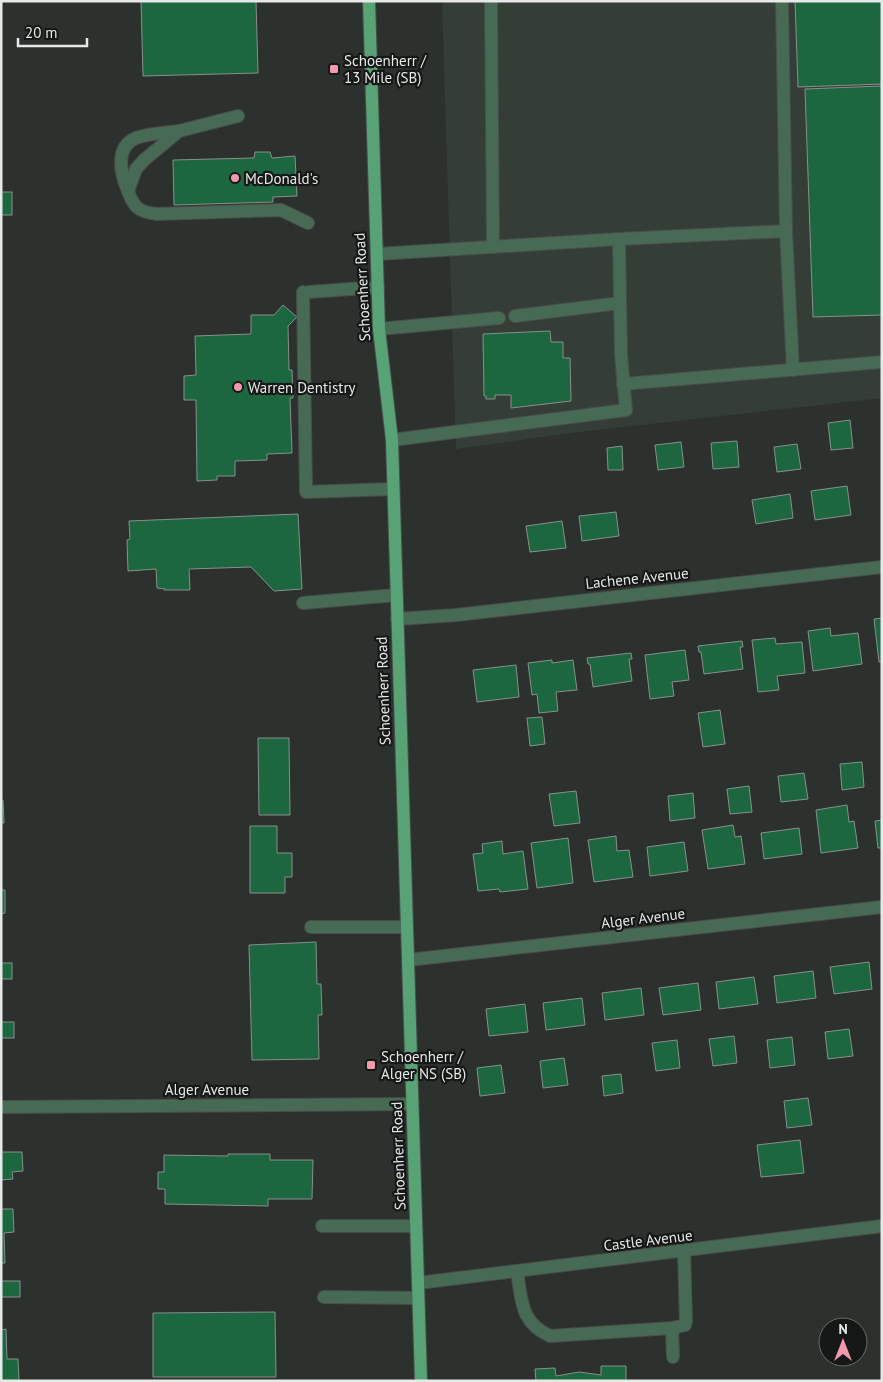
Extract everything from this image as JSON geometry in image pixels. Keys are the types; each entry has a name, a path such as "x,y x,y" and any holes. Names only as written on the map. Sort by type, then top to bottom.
{"main road":[{"name":"Schoenherr Road","path":"369,1 379,329 392,440 392,489 421,1381"}],"street":[{"path":"491,1 493,247"},
{"path":"782,1 786,231 793,370"},
{"path":"238,116 179,131 135,139 126,146 120,168 132,204 140,210 157,214 281,210 308,223"},
{"path":"128,191 136,170 144,160 179,131"},
{"path":"377,254 786,231"},
{"path":"392,440 626,410 621,355 619,239"},
{"path":"378,287 306,292 306,492 392,489"},
{"path":"515,316 620,303"},
{"path":"379,329 499,318"},
{"path":"624,384 882,362"},
{"name":"Lachene Avenue","path":"397,619 456,615 882,567"},
{"path":"302,603 396,595"},
{"name":"Alger Avenue","path":"408,960 882,907"},
{"path":"311,928 406,927"},
{"name":"Alger Avenue","path":"1,1107 412,1104"},
{"path":"322,1226 416,1226"},
{"name":"Castle Avenue","path":"418,1283 684,1252 882,1226"},
{"path":"517,1272 524,1310 529,1320 537,1330 550,1336 672,1328 685,1325 686,1321 684,1252"},
{"path":"324,1297 418,1298"},
{"path":"672,1328 674,1357"}],"shaded area":[{"path":"442,1 882,1 882,398 578,432 456,449"}],"building":[{"path":"141,1 256,1 258,73 143,76"},
{"path":"795,1 882,1 882,84 798,87"},
{"path":"882,86 882,315 813,317 805,89"},
{"name":"McDonald's","path":"255,152 270,152 272,158 295,156 297,196 273,197 273,202 174,205 173,160 254,158"},
{"path":"1,192 12,192 12,215 1,215"},
{"name":"Warren Dentistry","path":"283,305 297,317 288,326 289,370 292,370 293,398 290,398 292,453 267,454 267,460 235,461 235,476 217,476 217,480 197,481 196,400 184,400 184,376 196,375 195,336 251,334 251,315 274,315"},
{"path":"550,331 551,342 563,342 563,358 570,358 571,401 511,408 511,395 495,395 495,399 486,399 486,396 484,396 483,334"},
{"path":"850,420 853,448 831,450 828,423"},
{"path":"737,441 739,467 713,469 711,443"},
{"path":"681,442 684,467 658,470 655,445"},
{"path":"797,444 801,469 777,472 774,447"},
{"path":"622,446 623,470 608,470 607,448"},
{"path":"847,486 851,515 815,520 811,491"},
{"path":"790,494 793,518 756,524 752,500"},
{"path":"616,512 619,536 582,541 579,516"},
{"path":"298,514 302,589 274,591 251,567 189,569 190,590 164,590 157,588 156,569 128,571 127,540 130,539 129,521"},
{"path":"562,521 566,548 530,552 526,526"},
{"path":"882,618 882,662 879,662 874,619"},
{"path":"830,628 831,636 858,633 862,664 813,671 808,631"},
{"path":"775,638 776,644 802,642 805,673 777,676 779,690 758,692 752,640"},
{"path":"742,641 743,647 740,647 743,669 704,674 701,652 699,652 698,646"},
{"path":"685,650 689,680 672,682 674,696 650,699 645,655"},
{"path":"631,653 632,659 629,659 632,681 593,687 590,664 588,664 587,658"},
{"path":"552,660 552,663 573,660 577,690 556,692 558,711 539,713 537,694 532,695 528,663"},
{"path":"516,665 519,697 477,702 473,670"},
{"path":"720,710 725,744 703,747 698,713"},
{"path":"542,717 545,744 530,746 527,718"},
{"path":"258,738 289,738 290,815 259,815"},
{"path":"862,762 864,787 842,790 840,764"},
{"path":"804,773 808,799 781,802 778,776"},
{"path":"749,786 752,812 730,814 727,789"},
{"path":"576,791 580,823 554,826 549,794"},
{"path":"693,793 695,818 670,821 668,796"},
{"path":"1,800 3,800 4,823 1,823"},
{"path":"847,805 849,822 854,821 858,848 821,853 816,810"},
{"path":"882,820 882,848 878,848 875,821"},
{"path":"733,825 735,837 741,836 745,864 708,869 702,830"},
{"path":"250,826 277,826 277,853 292,853 292,877 285,877 285,893 250,893"},
{"path":"799,828 802,854 764,859 761,833"},
{"path":"616,836 617,851 629,850 633,877 594,882 588,840"},
{"path":"568,838 573,883 537,888 531,843"},
{"path":"502,841 503,854 523,851 528,889 500,892 499,889 478,891 473,854 483,853 482,844"},
{"path":"684,842 688,871 650,876 647,847"},
{"path":"1,890 5,890 5,913 1,914"},
{"path":"316,942 317,984 321,984 322,1015 318,1015 319,1059 252,1060 249,945"},
{"path":"869,962 872,989 834,994 830,967"},
{"path":"1,963 12,963 12,979 1,979"},
{"path":"813,971 816,998 777,1003 774,976"},
{"path":"754,977 758,1004 719,1009 716,982"},
{"path":"698,983 701,1010 663,1015 659,988"},
{"path":"641,988 644,1015 605,1020 602,993"},
{"path":"582,998 585,1025 546,1030 543,1003"},
{"path":"525,1004 528,1032 489,1036 486,1009"},
{"path":"1,1022 14,1022 14,1038 1,1038"},
{"path":"849,1029 853,1056 828,1059 825,1032"},
{"path":"734,1036 737,1063 713,1066 709,1039"},
{"path":"792,1037 795,1065 770,1068 767,1040"},
{"path":"677,1040 680,1068 656,1071 652,1043"},
{"path":"564,1058 568,1085 543,1088 540,1061"},
{"path":"501,1065 505,1093 480,1096 477,1068"},
{"path":"621,1074 623,1093 604,1096 602,1076"},
{"path":"808,1098 812,1125 787,1128 784,1101"},
{"path":"800,1140 804,1173 761,1177 757,1145"},
{"path":"1,1152 22,1152 23,1171 12,1172 13,1179 1,1180"},
{"path":"228,1154 270,1154 270,1160 313,1160 312,1199 268,1199 268,1206 165,1204 165,1189 158,1189 158,1172 164,1172 164,1155 228,1156"},
{"path":"1,1209 13,1209 14,1232 4,1233 5,1263 1,1263"},
{"path":"1,1281 20,1281 20,1297 1,1297"},
{"path":"275,1312 276,1377 153,1377 153,1313"},
{"path":"6,1329 7,1359 18,1359 19,1381 1,1381 1,1330"},
{"path":"601,1366 626,1366 626,1381 536,1381 535,1369 555,1368 556,1376 579,1372 601,1375"}],"place":[{"name":"Schoenherr / 13 Mile (SB)","path":"334,69"},
{"name":"McDonald's","path":"235,178"},
{"name":"Warren Dentistry","path":"238,387"},
{"name":"Schoenherr / Alger NS (SB)","path":"371,1065"}]}
